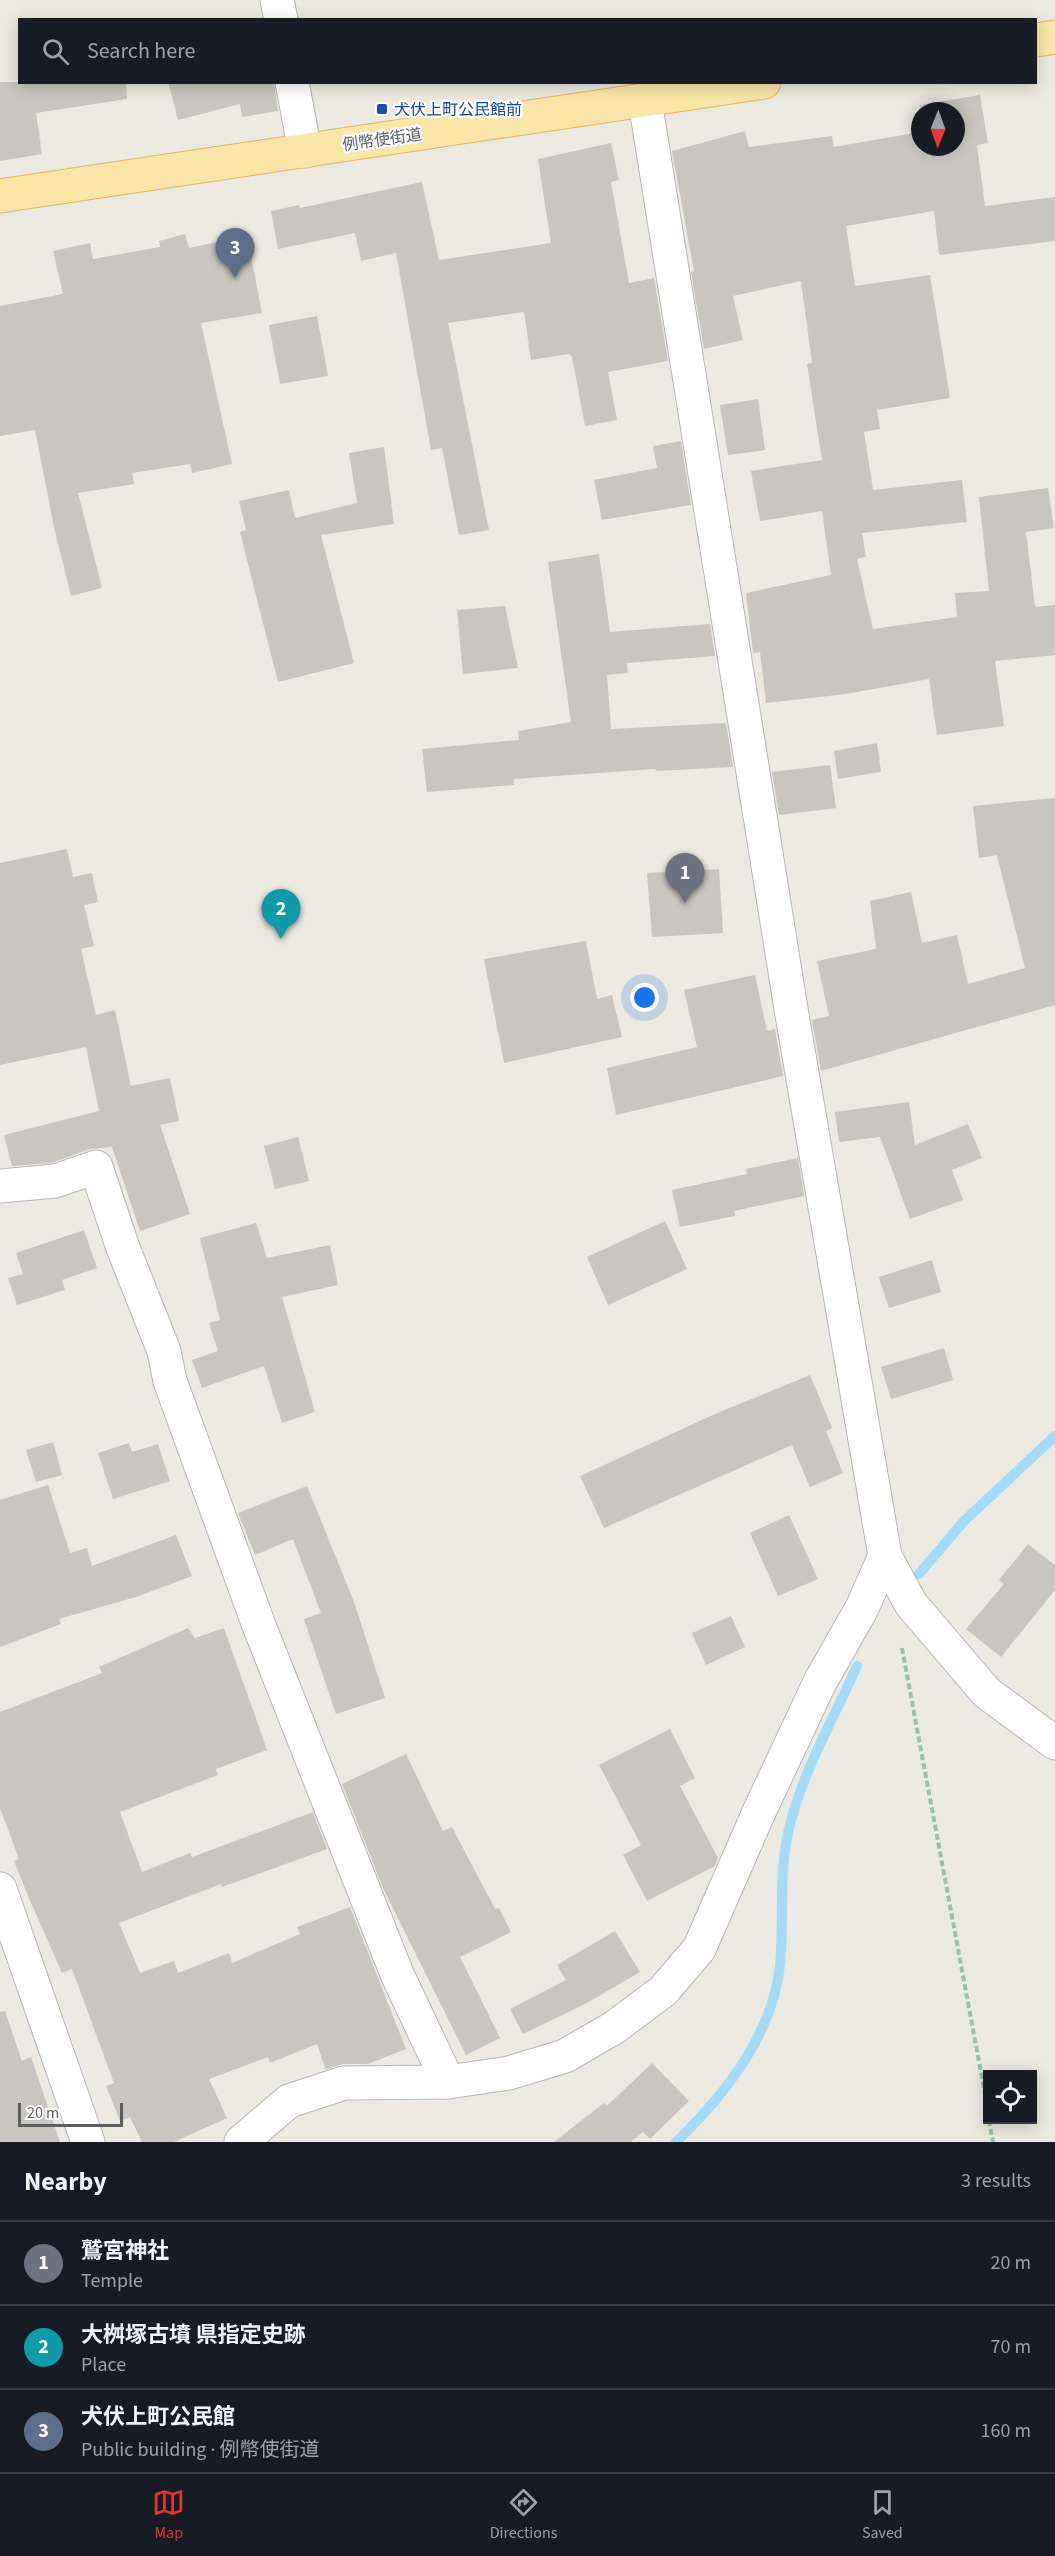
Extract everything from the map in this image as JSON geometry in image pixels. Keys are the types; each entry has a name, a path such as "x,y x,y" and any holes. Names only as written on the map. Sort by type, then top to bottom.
{"main road":[{"path":"1037,40 1055,37"},
{"name":"例幣使街道","path":"0,196 751,84"}],"street":[{"path":"277,0 280,18"},
{"path":"292,84 305,151"},
{"path":"645,101 794,1027 885,1556 911,1604 987,1693 1055,1743"},
{"path":"0,1186 55,1181 96,1167 123,1248 164,1351 170,1381 258,1623 397,1974 448,2082"},
{"path":"242,2142 289,2101 344,2084 448,2082 509,2073 565,2056 615,2027 663,1991 699,1949 759,1812 820,1682 862,1608 885,1556"},
{"path":"0,1889 88,2142"}],"path":[{"path":"900,1639 983,2088"},
{"path":"990,2124 993,2142"}],"building":[{"path":"0,82 126,84 127,99 36,113 42,154 0,161"},
{"path":"169,84 274,84 278,111 242,117 240,104 178,120"},
{"path":"980,95 988,143 977,145 985,206 1055,197 1055,241 939,255 934,211 846,226 855,286 930,275 950,398 877,410 880,429 864,432 873,490 962,480 967,522 862,533 866,557 857,559 873,629 957,617 955,593 989,591 979,497 1048,488 1054,528 1026,532 1035,607 1055,605 1055,655 995,661 1004,726 937,735 929,679 846,694 766,703 760,652 753,653 746,593 831,575 822,511 760,521 751,471 822,460 807,364 812,363 801,281 733,296 743,340 704,349 691,272 694,271 672,151 745,131 749,147 832,136 834,147 911,134 911,156 965,156 965,102 938,102"},
{"path":"611,143 619,180 611,182 629,283 654,278 668,361 608,372 617,420 585,426 572,357 569,354 531,360 524,312 448,323 489,530 459,535 442,448 431,450 396,253 361,261 355,233 278,249 271,211 299,205 300,208 422,182 439,260 551,243 538,159"},
{"path":"185,234 189,248 247,236 262,313 201,323 232,464 192,473 190,464 132,473 134,484 78,493 102,588 71,596 54,527 35,430 0,436 0,306 63,294 53,251 90,243 93,259 160,247 159,241"},
{"path":"317,316 328,376 280,384 269,325"},
{"path":"758,399 765,450 728,455 720,405"},
{"path":"681,441 691,505 602,520 594,480 657,468 653,446"},
{"path":"384,447 394,524 321,535 354,663 278,682 240,532 246,530 239,501 289,490 295,518 357,503 349,453"},
{"path":"599,554 610,632 710,624 715,656 627,663 628,673 607,675 611,729 726,723 733,767 656,771 655,769 514,779 514,785 427,792 422,749 519,740 518,731 571,722 548,562"},
{"path":"505,606 518,668 463,674 457,610"},
{"path":"877,743 881,772 838,779 834,751"},
{"path":"830,765 836,808 779,815 772,772"},
{"path":"1055,798 1055,1005 821,1071 812,1020 829,1016 817,961 876,949 870,901 911,892 922,943 957,935 968,984 1025,968 997,855 979,858 973,806"},
{"path":"67,849 73,877 92,873 98,902 84,905 94,946 81,949 96,1015 115,1010 131,1086 170,1078 179,1121 160,1125 190,1214 140,1231 112,1147 90,1149 51,1163 12,1166 4,1135 99,1111 86,1047 0,1065 0,863"},
{"path":"719,869 723,933 652,937 647,873"},
{"path":"586,941 597,999 612,995 622,1037 504,1063 484,959"},
{"path":"755,975 767,1031 775,1029 783,1076 616,1115 607,1068 697,1047 684,990"},
{"path":"909,1102 915,1145 968,1124 982,1158 952,1170 963,1200 910,1219 880,1137 839,1142 835,1112"},
{"path":"298,1137 309,1181 275,1189 264,1146"},
{"path":"798,1158 804,1196 734,1211 735,1216 680,1227 672,1190 747,1174 746,1169"},
{"path":"665,1221 687,1269 608,1305 587,1257"},
{"path":"256,1223 267,1258 330,1245 338,1285 282,1297 315,1412 282,1423 264,1366 202,1388 192,1360 218,1351 209,1323 220,1320 200,1238"},
{"path":"84,1230 97,1268 62,1280 65,1290 17,1305 8,1278 23,1274 16,1253"},
{"path":"932,1260 941,1292 889,1308 879,1277"},
{"path":"944,1348 953,1380 891,1399 881,1367"},
{"path":"810,1375 832,1428 826,1431 843,1473 810,1487 792,1445 604,1528 580,1476 715,1414"},
{"path":"53,1442 62,1475 36,1482 26,1450"},
{"path":"129,1443 132,1452 158,1444 170,1481 113,1499 98,1453"},
{"path":"48,1485 70,1553 87,1548 92,1566 176,1535 192,1576 136,1597 59,1619 61,1624 0,1647 0,1500"},
{"path":"307,1486 354,1602 385,1698 336,1714 304,1619 321,1613 293,1539 255,1555 238,1513"},
{"path":"789,1515 818,1579 778,1596 750,1533"},
{"path":"1028,1544 1055,1565 1055,1590 1001,1657 966,1629 1004,1584 999,1580"},
{"path":"731,1616 745,1647 706,1665 692,1633"},
{"path":"188,1628 195,1638 224,1628 267,1750 216,1769 218,1775 120,1812 142,1872 190,1853 192,1857 313,1812 327,1849 222,1887 221,1884 119,1923 140,1973 174,1961 178,1973 229,1953 232,1963 300,1934 297,1927 350,1907 406,2049 368,2064 343,2064 327,2069 317,2044 270,2063 268,2057 209,2079 227,2118 174,2142 142,2142 130,2117 120,2121 106,2086 114,2083 72,1969 62,1973 14,1861 19,1859 0,1808 0,1712 102,1673 99,1667"},
{"path":"670,1729 695,1778 680,1786 718,1858 715,1866 647,1901 623,1855 641,1845 599,1765"},
{"path":"406,1754 443,1831 452,1827 495,1909 499,1908 511,1932 460,1957 500,2038 466,2055 383,1888 342,1784"},
{"path":"615,1931 640,1972 585,2004 523,2034 510,2009 566,1980 557,1965"},
{"path":"5,2011 22,2061 31,2057 60,2142 0,2142 0,2012"},
{"path":"652,2063 689,2101 650,2139 643,2132 631,2142 554,2142 604,2103 607,2106"}],"waterway":[{"path":"919,1574 964,1521 1055,1436"},
{"path":"676,2142 712,2105 728,2084 757,2039 768,2015 780,1965 783,1870 792,1816 817,1750 857,1666"}],"place":[{"name":"犬伏上町公民館前","path":"382,109"},
{"name":"犬伏上町公民館","path":"235,278"},
{"name":"鷲宮神社","path":"685,903"},
{"name":"大桝塚古墳 県指定史跡","path":"281,939"}]}
